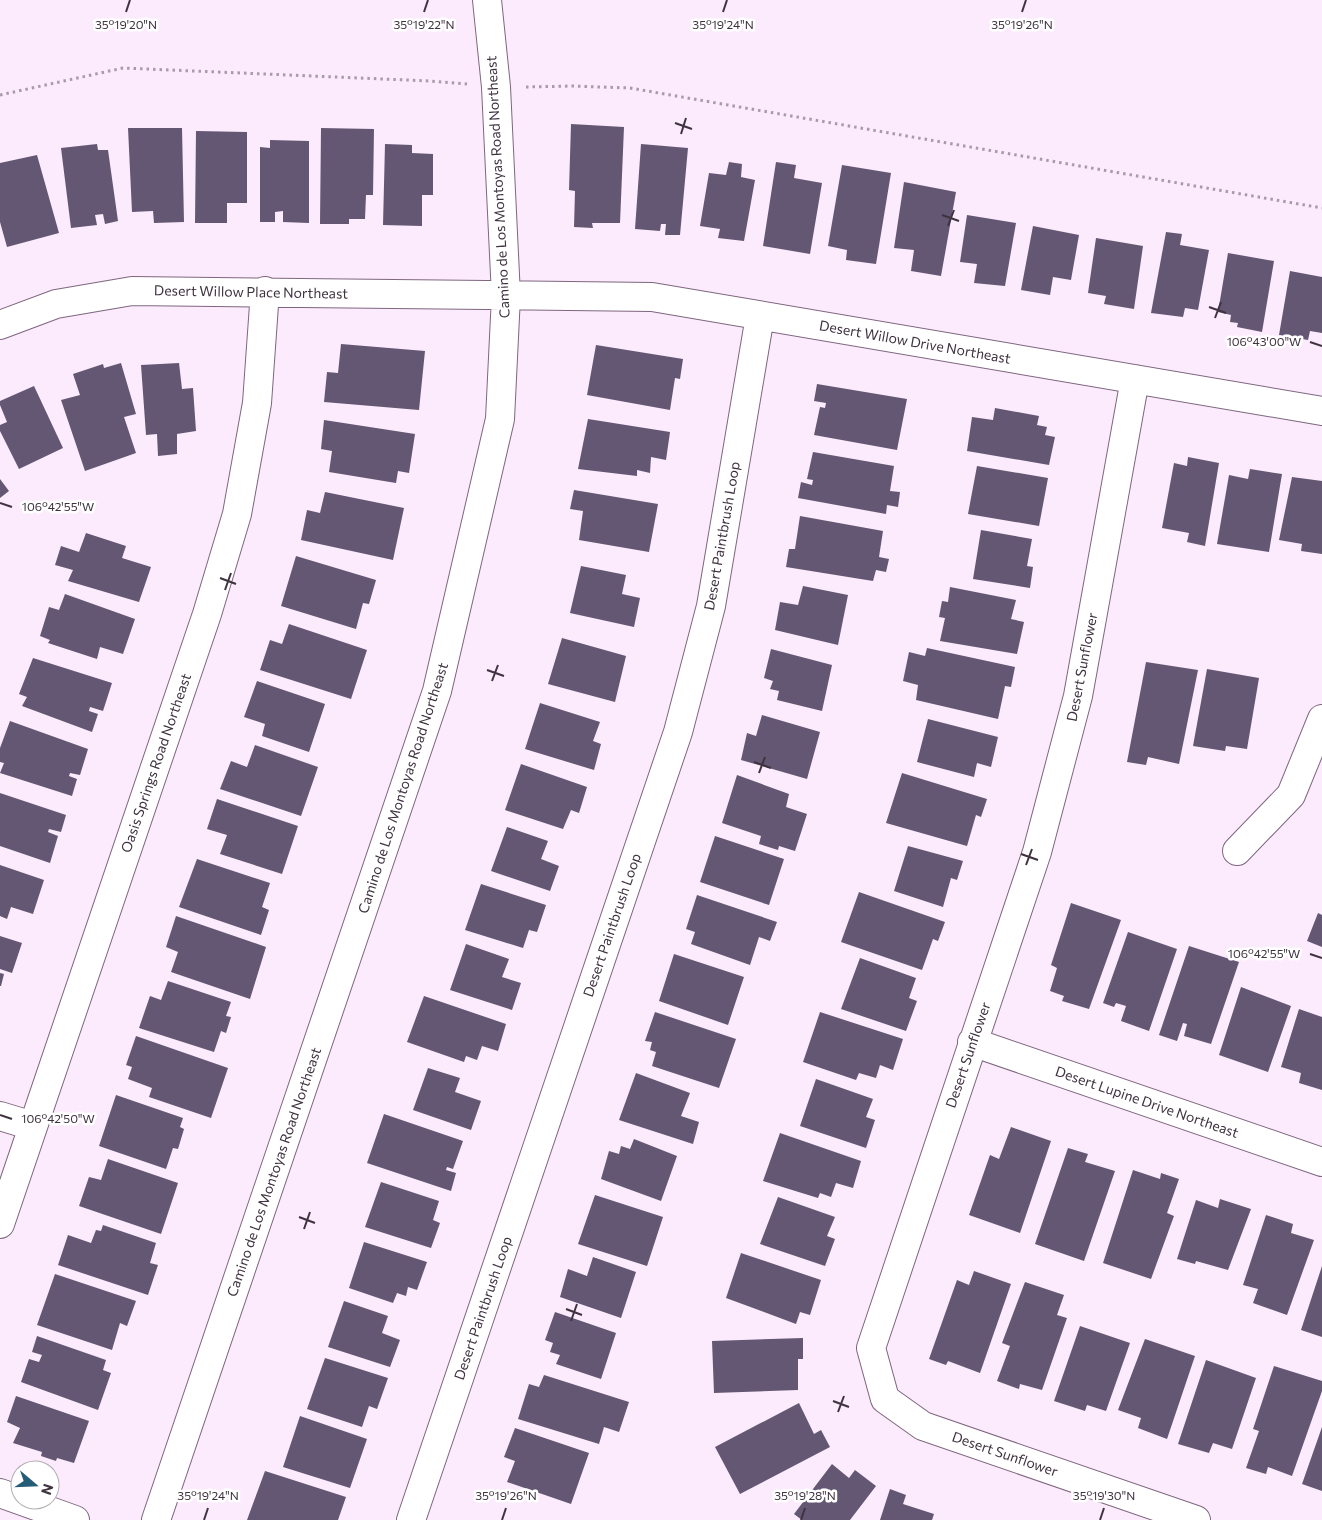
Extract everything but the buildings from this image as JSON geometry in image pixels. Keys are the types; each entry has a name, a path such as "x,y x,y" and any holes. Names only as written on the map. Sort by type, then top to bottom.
{"street":[{"name":"Camino de Los Montoyas Road Northeast","path":"156,1520 437,691 500,419 506,296 496,87 486,0"},
{"name":"Desert Willow Place Northeast","path":"0,325 56,304 132,291 506,296"},
{"name":"Oasis Springs Road Northeast","path":"0,1224 207,614 237,514 257,402 265,292"},
{"name":"Desert Willow Drive Northeast","path":"506,296 652,297 1322,410"},
{"name":"Desert Paintbrush Loop","path":"411,1520 678,732 711,606 760,316"},
{"name":"Desert Sunflower","path":"1134,379 1078,696 1037,852 871,1348 885,1399 923,1426 1196,1520"},
{"path":"1237,851 1291,795 1322,719"},
{"name":"Desert Lupine Drive Northeast","path":"972,1042 1322,1162"},
{"path":"0,1116 33,1126"},
{"path":"0,1494 75,1520"}],"path":[{"path":"0,95 123,68 430,81 496,87 572,86 630,88 1322,208"}]}
